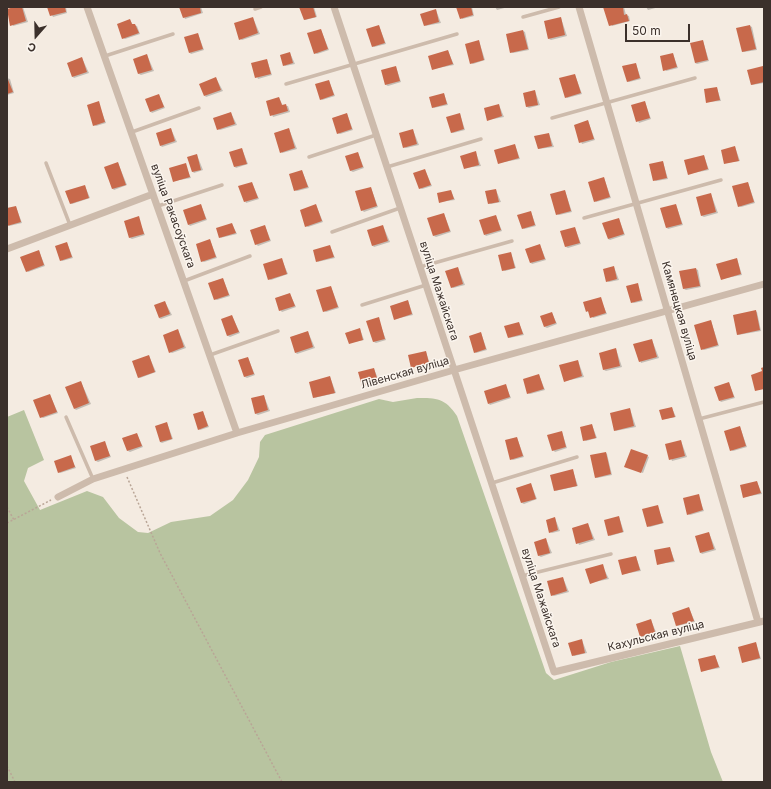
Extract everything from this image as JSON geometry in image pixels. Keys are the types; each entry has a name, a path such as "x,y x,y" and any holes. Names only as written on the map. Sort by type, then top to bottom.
{"street":[{"name":"вуліца Ракасоўскага","path":"87,7 237,433"},
{"name":"вуліца Мажайскага","path":"334,7 554,672"},
{"name":"Камянецкая вуліца","path":"579,7 699,419 761,621"},
{"path":"7,248 153,194"},
{"name":"Лівенская вуліца","path":"58,497 93,479 237,433 454,370 668,312 764,284"},
{"name":"Кахульская вуліца","path":"554,672 761,621"}],"lane":[{"path":"255,9 260,7"},
{"path":"523,17 559,7"},
{"path":"105,56 173,34"},
{"path":"286,84 353,63 458,34"},
{"path":"552,118 695,78"},
{"path":"132,132 199,108"},
{"path":"309,157 376,135"},
{"path":"387,167 481,139"},
{"path":"46,163 70,225"},
{"path":"584,218 720,180"},
{"path":"158,206 222,185"},
{"path":"332,232 400,208"},
{"path":"420,267 512,241"},
{"path":"184,281 250,256"},
{"path":"362,305 426,285"},
{"path":"210,355 278,331"},
{"path":"699,419 764,402"},
{"path":"66,417 93,479"},
{"path":"491,483 577,457"},
{"path":"522,576 611,554"}],"path":[{"path":"124,470 160,552 282,782"},
{"path":"7,523 58,497"},
{"path":"7,507 14,520"},
{"path":"7,766 15,782"}],"green space":[{"path":"417,398 440,400 453,410 457,416 546,673 554,680 611,662 680,646 711,752 723,782 7,782 7,417 24,410 44,460 28,468 24,481 40,510 87,491 103,497 119,518 138,532 148,533 171,522 210,516 233,500 248,480 259,457 260,442 265,435 379,399 393,402"}],"building":[{"path":"22,7 26,21 10,26 7,9"},
{"path":"47,7 65,7 66,12 50,16"},
{"path":"179,7 200,7 201,13 183,18"},
{"path":"299,7 313,7 316,17 304,20"},
{"path":"456,7 471,7 473,15 460,19"},
{"path":"603,7 623,7 624,15 627,14 629,21 609,26"},
{"path":"436,9 439,22 424,26 420,14"},
{"path":"253,17 258,33 239,40 234,23"},
{"path":"561,17 565,35 548,39 544,21"},
{"path":"130,19 132,24 135,24 139,33 122,39 117,24"},
{"path":"379,25 385,43 372,47 366,29"},
{"path":"750,25 756,49 742,52 736,28"},
{"path":"321,29 328,49 314,54 307,33"},
{"path":"523,30 528,49 510,53 506,34"},
{"path":"198,33 203,49 189,53 184,37"},
{"path":"479,40 484,60 470,64 465,44"},
{"path":"703,40 708,60 695,63 690,43"},
{"path":"448,50 453,64 432,70 428,56"},
{"path":"290,52 293,63 283,66 280,55"},
{"path":"673,53 677,67 663,71 660,56"},
{"path":"147,54 152,70 138,74 133,59"},
{"path":"82,57 87,72 72,77 67,63"},
{"path":"267,59 271,74 255,78 251,63"},
{"path":"636,63 640,78 627,82 622,66"},
{"path":"396,66 400,81 385,85 381,70"},
{"path":"763,66 764,82 751,85 747,70"},
{"path":"575,74 581,93 565,98 559,78"},
{"path":"7,77 13,92 7,94"},
{"path":"216,77 221,90 204,96 199,84"},
{"path":"329,80 334,95 320,100 315,84"},
{"path":"717,87 720,100 706,103 704,89"},
{"path":"535,90 538,105 526,107 523,93"},
{"path":"444,93 447,104 432,108 429,97"},
{"path":"159,94 164,107 150,112 145,99"},
{"path":"279,97 282,105 286,104 288,111 270,116 266,101"},
{"path":"99,101 105,122 93,126 87,105"},
{"path":"645,101 650,118 636,122 631,105"},
{"path":"499,104 502,116 487,121 484,108"},
{"path":"231,112 235,124 217,130 213,118"},
{"path":"347,113 352,129 337,134 332,118"},
{"path":"460,113 464,129 451,133 446,117"},
{"path":"588,120 594,139 579,143 574,125"},
{"path":"171,128 175,141 160,146 156,133"},
{"path":"289,128 295,148 280,153 274,133"},
{"path":"413,129 417,144 403,148 399,133"},
{"path":"549,133 552,146 538,149 534,136"},
{"path":"515,144 519,158 498,164 494,150"},
{"path":"735,146 739,161 724,164 721,150"},
{"path":"242,148 247,164 234,167 229,152"},
{"path":"476,151 479,165 464,169 460,156"},
{"path":"358,152 363,167 350,171 345,156"},
{"path":"197,154 201,170 192,172 187,157"},
{"path":"704,155 708,169 688,175 684,160"},
{"path":"663,161 667,178 653,181 649,164"},
{"path":"118,162 126,185 112,189 104,167"},
{"path":"186,163 190,177 173,182 169,168"},
{"path":"425,169 431,185 419,189 413,173"},
{"path":"302,170 308,187 294,191 289,174"},
{"path":"604,177 610,197 594,202 588,182"},
{"path":"252,182 258,198 244,202 238,186"},
{"path":"748,182 754,202 738,207 732,186"},
{"path":"85,185 89,198 70,204 65,191"},
{"path":"371,187 377,206 361,211 355,191"},
{"path":"496,189 499,202 488,204 485,191"},
{"path":"451,190 454,199 439,203 437,193"},
{"path":"565,190 571,211 556,215 550,194"},
{"path":"711,193 716,212 701,216 696,197"},
{"path":"201,204 206,219 188,225 183,210"},
{"path":"316,204 322,221 305,227 300,210"},
{"path":"676,204 682,224 666,228 660,208"},
{"path":"16,206 21,222 7,226 7,208"},
{"path":"531,211 535,225 522,229 517,215"},
{"path":"444,213 450,231 433,236 427,218"},
{"path":"496,215 501,230 484,235 479,220"},
{"path":"139,216 144,234 129,238 124,221"},
{"path":"619,218 624,234 608,239 602,223"},
{"path":"232,223 236,233 219,238 216,228"},
{"path":"265,225 270,240 255,245 250,230"},
{"path":"383,225 388,241 372,246 367,230"},
{"path":"575,227 580,243 565,247 560,231"},
{"path":"210,239 216,257 201,262 196,244"},
{"path":"67,242 72,257 60,261 55,246"},
{"path":"540,244 545,259 530,263 525,249"},
{"path":"330,245 334,257 316,262 313,250"},
{"path":"39,250 44,265 26,272 20,257"},
{"path":"511,252 515,268 502,271 498,255"},
{"path":"282,258 287,274 268,280 263,264"},
{"path":"737,258 741,274 721,280 716,264"},
{"path":"614,266 617,279 606,282 603,269"},
{"path":"458,267 463,284 451,288 445,271"},
{"path":"696,268 700,286 683,289 679,271"},
{"path":"223,278 229,295 214,300 208,283"},
{"path":"638,283 642,300 631,303 626,286"},
{"path":"331,286 338,307 323,312 316,290"},
{"path":"290,293 295,306 279,311 275,298"},
{"path":"601,297 606,313 590,318 588,311 586,312 583,302"},
{"path":"408,300 412,314 394,320 390,306"},
{"path":"165,301 170,314 159,318 154,305"},
{"path":"756,310 760,330 737,335 733,315"},
{"path":"552,312 556,323 544,327 540,316"},
{"path":"232,315 239,332 227,336 221,319"},
{"path":"379,317 385,339 373,342 366,321"},
{"path":"711,320 718,345 701,350 694,325"},
{"path":"519,322 523,334 508,338 504,326"},
{"path":"360,328 363,340 349,344 345,333"},
{"path":"178,329 184,347 169,353 163,335"},
{"path":"308,331 313,347 295,353 290,337"},
{"path":"481,332 486,349 474,353 469,336"},
{"path":"652,339 657,357 639,362 633,344"},
{"path":"616,348 620,366 603,370 599,353"},
{"path":"426,351 429,363 411,368 408,355"},
{"path":"149,355 155,372 138,378 132,361"},
{"path":"248,357 254,374 244,377 238,360"},
{"path":"578,360 582,376 564,382 559,365"},
{"path":"764,367 764,389 755,391 751,375 762,371 761,368"},
{"path":"374,368 378,382 362,386 358,372"},
{"path":"539,374 544,389 527,394 523,379"},
{"path":"330,376 335,393 313,398 309,382"},
{"path":"81,381 89,403 74,409 65,387"},
{"path":"729,382 734,397 719,401 714,387"},
{"path":"506,384 510,397 488,404 484,391"},
{"path":"50,394 57,412 40,418 33,400"},
{"path":"264,395 268,410 255,414 251,398"},
{"path":"672,407 675,417 662,420 659,410"},
{"path":"630,408 634,426 614,431 610,413"},
{"path":"203,411 208,426 198,430 193,414"},
{"path":"167,422 172,439 160,442 155,426"},
{"path":"592,424 596,438 583,441 580,427"},
{"path":"740,426 746,446 730,451 724,431"},
{"path":"562,431 566,447 552,451 547,435"},
{"path":"137,433 142,446 127,451 122,438"},
{"path":"517,437 523,456 510,460 505,440"},
{"path":"681,440 685,456 669,460 665,444"},
{"path":"105,441 110,456 95,461 90,446"},
{"path":"631,449 648,455 641,473 624,467"},
{"path":"606,452 611,474 595,478 590,455"},
{"path":"71,455 75,467 58,473 54,461"},
{"path":"573,469 577,486 554,491 550,475"},
{"path":"757,481 761,493 743,498 740,485"},
{"path":"531,483 536,499 521,503 516,488"},
{"path":"699,494 703,510 687,515 683,498"},
{"path":"658,505 663,523 647,527 642,509"},
{"path":"619,516 623,532 608,536 604,520"},
{"path":"555,517 558,530 549,533 546,520"},
{"path":"588,523 593,539 576,544 572,528"},
{"path":"709,532 714,549 700,553 695,536"},
{"path":"546,538 550,553 538,556 534,542"},
{"path":"670,547 674,561 657,565 654,550"},
{"path":"636,556 640,570 622,575 618,560"},
{"path":"603,564 607,578 590,584 585,569"},
{"path":"563,577 567,591 551,596 547,581"},
{"path":"689,607 694,621 676,626 672,613"},
{"path":"651,619 655,632 640,637 636,624"},
{"path":"582,639 585,653 572,656 568,643"},
{"path":"756,642 760,658 742,663 738,647"},
{"path":"715,655 719,667 701,672 698,659"}]}
